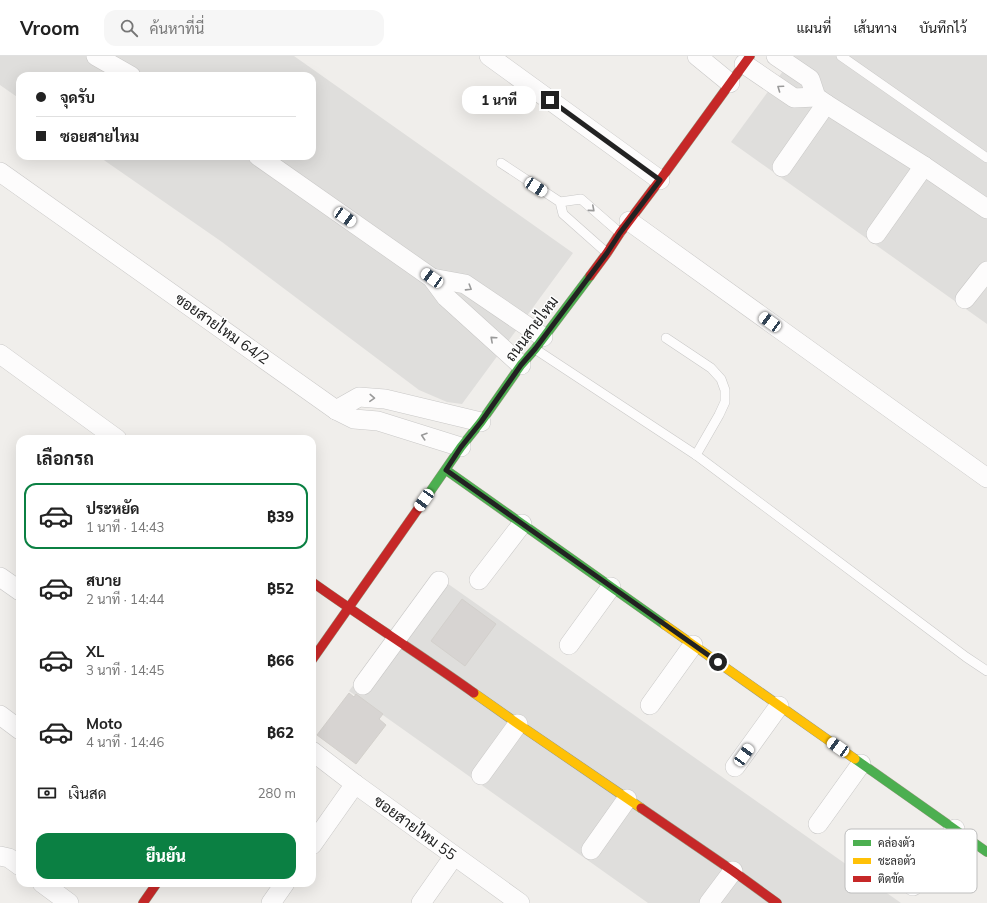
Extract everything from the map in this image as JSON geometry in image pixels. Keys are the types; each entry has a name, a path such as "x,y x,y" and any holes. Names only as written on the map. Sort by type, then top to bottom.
{"street":[{"path":"96,56 124,72"},
{"path":"489,56 660,180"},
{"path":"697,56 730,83"},
{"path":"776,56 810,79 821,101"},
{"path":"747,60 794,98 821,101 924,166 987,209"},
{"name":"ถนนสายไหม","path":"316,654 461,447 481,422 521,365 607,253 624,227 747,60"},
{"path":"782,167 821,101"},
{"path":"264,160 432,278 446,297 521,365"},
{"path":"876,234 924,166"},
{"name":"ซอยสายไหม 64/2","path":"0,172 336,410 354,419 378,421 461,447"},
{"path":"624,227 987,478"},
{"path":"965,299 987,271"},
{"path":"432,278 465,284 539,343"},
{"path":"0,354 111,435"},
{"path":"336,410 359,397 385,398 481,422"},
{"path":"446,470 955,829"},
{"path":"480,580 522,524"},
{"path":"0,577 16,588"},
{"path":"363,685 439,582"},
{"path":"316,585 348,608 435,665 777,903"},
{"path":"569,645 610,586"},
{"path":"650,705 693,645"},
{"path":"735,767 779,706"},
{"path":"0,715 16,727"},
{"path":"481,775 518,724"},
{"name":"ซอยสายไหม 55","path":"316,754 520,903"},
{"path":"818,824 861,764"},
{"path":"316,839 355,784"},
{"path":"592,850 627,799"},
{"path":"977,845 987,852"},
{"path":"0,856 9,858 16,863"},
{"path":"422,903 454,856"},
{"path":"709,903 733,871"},
{"path":"47,887 69,903"},
{"path":"143,903 154,887"},
{"path":"271,903 282,887"}],"lane":[{"path":"841,56 987,158"},
{"path":"501,164 560,202 580,199 624,227"},
{"path":"560,202 563,214 607,253"},
{"path":"666,338 711,368 721,379 725,390 725,402 696,455"},
{"path":"539,343 696,455 966,657 987,671"}],"shaded area":[{"path":"0,56 294,56 573,253 462,404 447,402 419,390 222,242 104,160 316,160 316,72 16,72 16,96 0,85"},
{"path":"794,56 987,56 987,324 731,142"},
{"path":"434,574 845,864 845,893 887,893 901,903 648,903 349,691"}],"building":[{"path":"462,599 496,624 465,666 431,641"},
{"path":"349,693 354,697 356,694 383,714 379,719 386,725 356,764 317,735"}],"traffic: fast":[{"path":"425,499 521,365 535,349 590,276"},
{"path":"446,470 665,625"},
{"path":"855,759 954,829"},
{"path":"977,845 987,852"}],"traffic: slow":[{"path":"665,625 855,759"},
{"path":"474,693 641,808"}],"traffic: jam":[{"path":"590,276 750,56"},
{"path":"316,654 425,499"},
{"path":"316,585 474,693"},
{"path":"641,808 777,903"},
{"path":"143,903 154,887"}],"route":[{"path":"550,100 660,180 535,349 521,365 446,470 718,662"}]}
